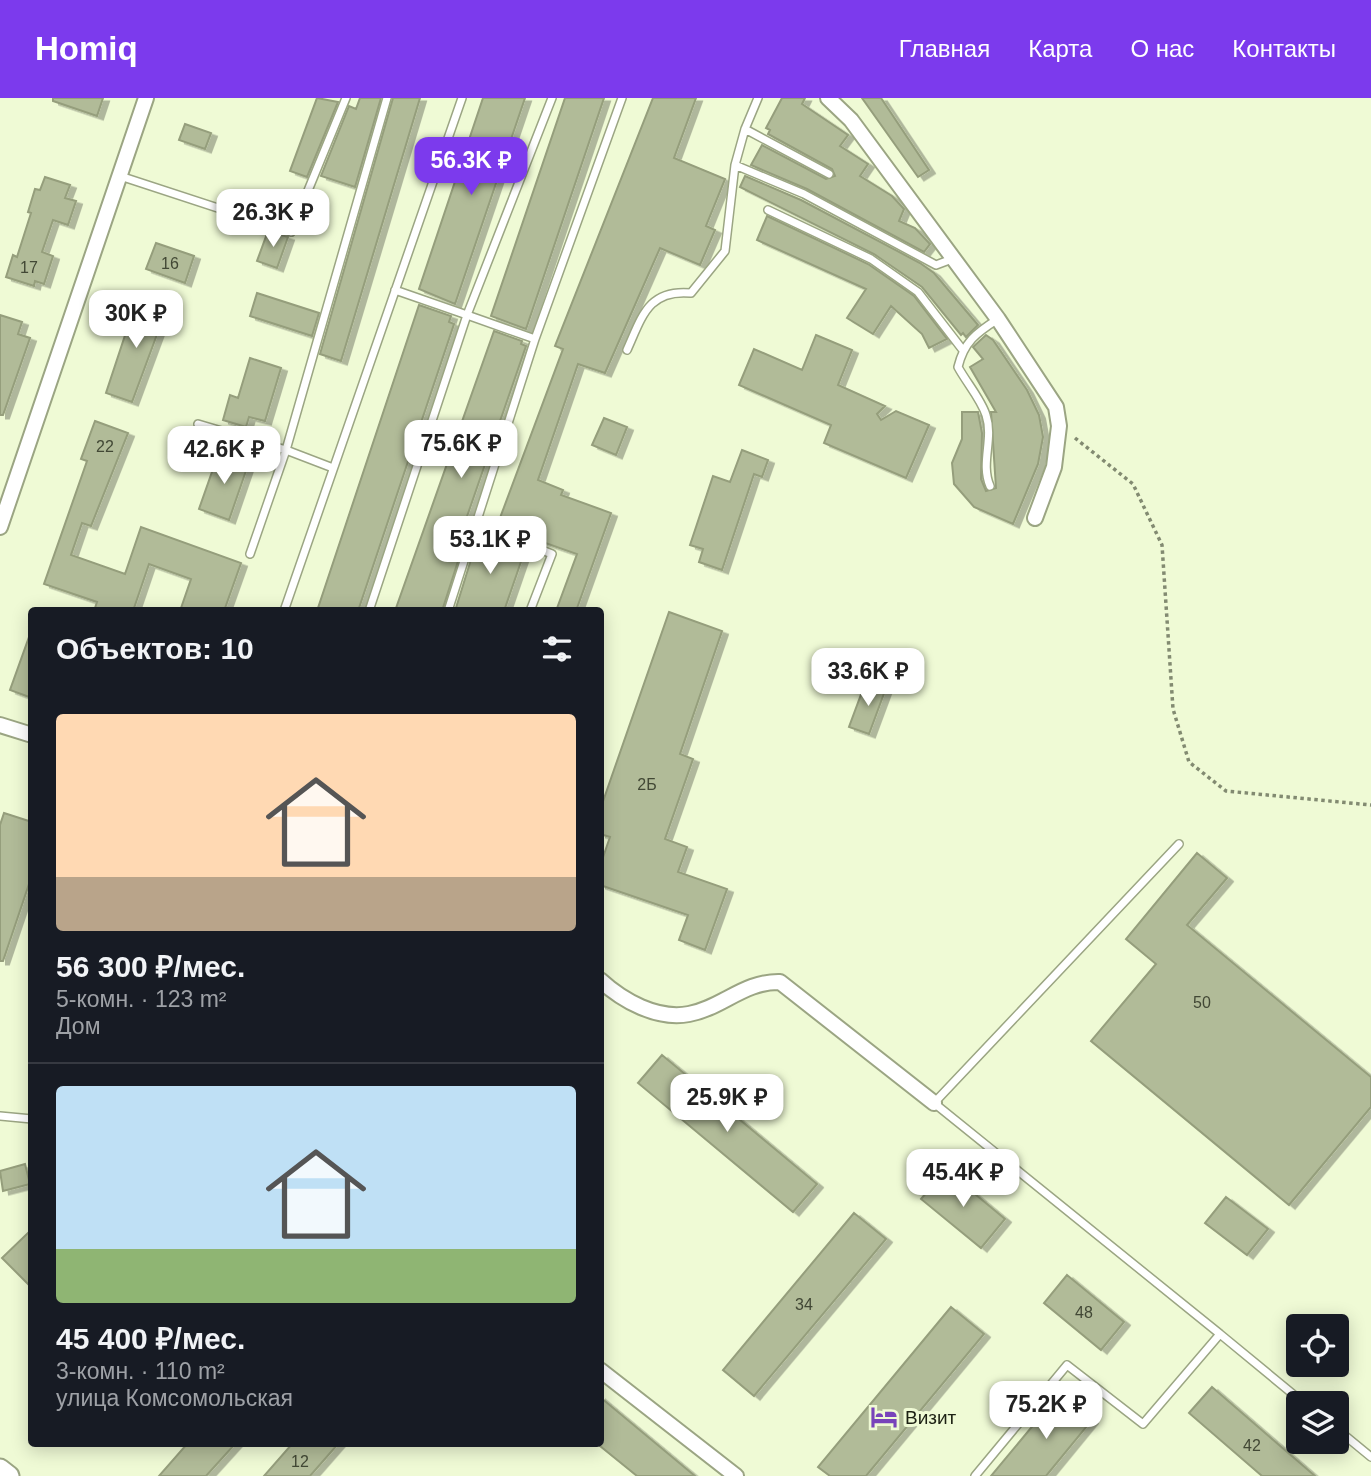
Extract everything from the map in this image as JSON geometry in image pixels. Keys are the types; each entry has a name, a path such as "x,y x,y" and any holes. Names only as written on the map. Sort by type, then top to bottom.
{"street":[{"path":"0,527 146,98"},
{"path":"828,98 851,120 998,319 1056,407 1059,426 1054,467 1035,518"},
{"path":"0,725 28,734"},
{"path":"604,983 615,993 651,1012 689,1014 762,981 780,982 934,1103"},
{"path":"604,1373 736,1476"},
{"path":"0,1469 9,1476"}],"lane":[{"path":"119,176 291,232 346,98"},
{"path":"250,554 286,450 387,98"},
{"path":"285,607 462,98"},
{"path":"370,607 467,315 552,98"},
{"path":"450,607 535,339 622,98"},
{"path":"627,350 648,306 671,291 691,293 725,251 735,165 745,129 758,98"},
{"path":"745,129 829,174"},
{"path":"735,165 804,194 936,265 952,259"},
{"path":"768,210 871,259 918,292 962,349"},
{"path":"395,290 535,339"},
{"path":"990,486 984,472 989,438 986,415 958,367 962,349 972,336 998,319"},
{"path":"198,424 286,450 333,468"},
{"path":"477,524 552,554 532,607"},
{"path":"1179,844 934,1103 1289,1391"},
{"path":"0,1116 28,1119"},
{"path":"975,1476 1067,1365 1143,1424 1220,1334"},
{"path":"1349,1439 1371,1457"}],"path":[{"path":"1059,426 1133,484 1162,545 1173,709 1189,761 1226,791 1371,805"}],"building":[{"path":"53,98 103,98 97,116 53,101"},
{"path":"317,98 338,102 307,177 290,171"},
{"path":"360,98 381,98 355,187 321,176 349,106 356,109"},
{"path":"393,98 420,98 341,361 320,354"},
{"path":"483,98 525,98 455,304 419,289"},
{"path":"565,98 604,98 526,329 491,316"},
{"path":"653,98 696,98 674,158 725,179 706,226 715,230 700,265 660,248 605,373 578,364 538,480 563,490 561,495 611,513 577,607 557,607 577,554 497,526 563,349 555,346"},
{"path":"782,98 805,98 802,104 848,135 840,146 868,164 860,176 892,196 904,209 899,221 915,228 930,244 924,252 807,189 751,165 762,145 826,179 835,176 832,169 768,134 770,130 766,128"},
{"path":"862,98 881,98 929,170 918,177"},
{"path":"185,124 211,133 205,149 179,140"},
{"path":"745,176 801,200 920,263 934,273 978,325 966,337 963,333 961,335 922,287 874,254 740,187"},
{"path":"45,177 70,185 65,198 76,201 68,225 53,220 42,252 53,256 44,284 35,281 34,286 6,277 13,255 17,257 31,213 28,212 35,189 40,190"},
{"path":"767,216 868,264 914,296 947,339 929,348 922,334 891,306 873,334 847,318 866,289 757,240"},
{"path":"268,231 288,237 277,268 257,261"},
{"path":"156,243 194,256 185,283 146,269"},
{"path":"257,293 319,313 312,336 250,316"},
{"path":"137,299 166,310 132,402 106,393"},
{"path":"419,305 451,316 449,322 454,324 359,607 318,607"},
{"path":"0,315 22,322 18,334 30,338 3,415 0,415"},
{"path":"494,331 522,341 521,344 526,346 463,528 468,530 443,607 396,607"},
{"path":"816,335 852,350 838,385 885,406 877,414 881,420 896,411 929,425 906,478 824,443 831,425 739,385 754,349 802,370"},
{"path":"986,335 993,340 1027,390 1039,415 1043,437 1038,464 1013,524 974,507 954,484 952,463 962,439 962,412 978,412 982,433 981,479 986,491 996,488 991,412 996,412 970,367 983,359 973,347"},
{"path":"250,358 281,368 265,421 249,417 246,427 223,420 230,395 238,398"},
{"path":"604,418 627,427 616,455 592,445"},
{"path":"95,421 128,433 91,526 82,523 71,555 125,574 141,527 241,563 225,607 181,607 191,579 149,564 134,607 95,607 97,602 44,584 87,461 81,459"},
{"path":"742,450 768,460 762,477 754,474 722,570 699,562 703,549 690,545 713,476 730,482"},
{"path":"219,452 249,462 229,520 199,509"},
{"path":"479,534 525,550 505,607 456,607"},
{"path":"669,612 722,631 680,754 693,759 665,839 687,847 678,872 727,889 705,950 679,940 688,915 604,886 604,854 610,837 604,835 604,799"},
{"path":"28,640 28,697 10,690"},
{"path":"866,681 886,688 869,734 849,727"},
{"path":"4,813 28,821 28,887 3,961 0,961 0,825"},
{"path":"1197,853 1227,878 1187,925 1371,1077 1371,1107 1289,1205 1091,1041 1156,964 1126,939"},
{"path":"662,1055 817,1184 793,1212 638,1083"},
{"path":"25,1164 28,1185 3,1191 0,1171"},
{"path":"946,1170 1005,1219 981,1248 921,1199"},
{"path":"1226,1197 1268,1229 1247,1255 1205,1223"},
{"path":"854,1213 886,1239 754,1396 723,1370"},
{"path":"28,1233 28,1284 2,1258"},
{"path":"1067,1275 1124,1322 1101,1350 1044,1303"},
{"path":"951,1307 984,1334 866,1476 830,1476 818,1467"},
{"path":"1212,1387 1286,1451 1286,1454 1290,1454 1315,1476 1262,1476 1189,1413"},
{"path":"1060,1393 1092,1420 1046,1476 991,1476"},
{"path":"604,1400 695,1476 637,1476 601,1447 604,1447"},
{"path":"184,1447 232,1447 206,1476 159,1476"},
{"path":"289,1447 335,1447 310,1476 264,1476"}],"place":[{"name":"Визит","path":"884,1417"}]}
